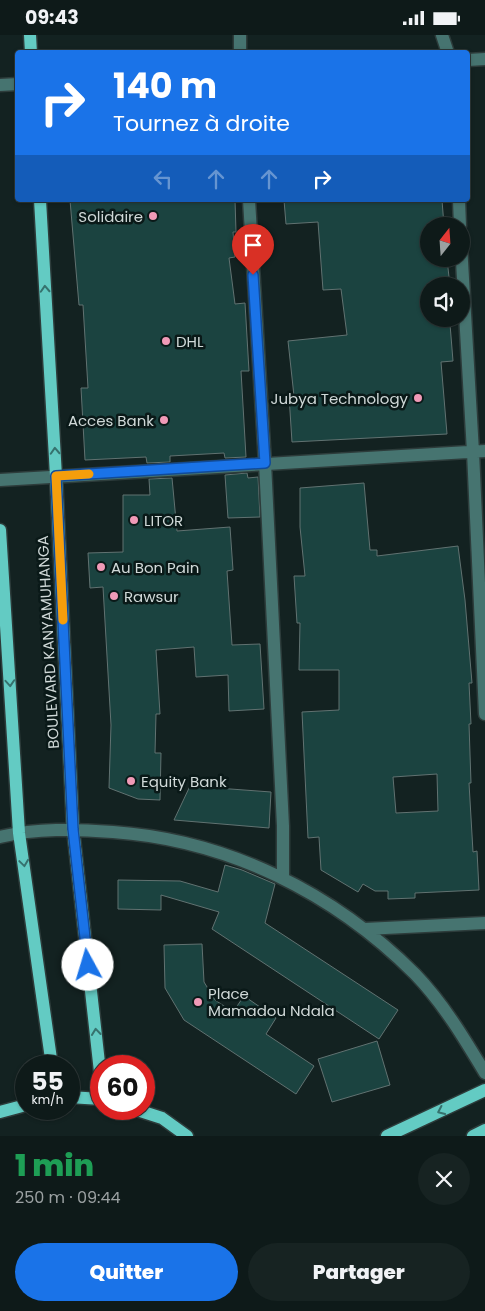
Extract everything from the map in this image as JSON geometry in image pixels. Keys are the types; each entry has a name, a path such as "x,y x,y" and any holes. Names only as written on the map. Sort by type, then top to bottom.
{"main road":[{"path":"30,35 31,50"},
{"name":"BOULEVARD KANYAMUHANGA","path":"40,202 56,476 73,829 98,1055"},
{"path":"0,530 19,833 50,1055"},
{"path":"388,1136 485,1090"},
{"path":"0,1112 15,1108"},
{"path":"155,1115 162,1117 187,1136"},
{"path":"473,1136 485,1130"}],"street":[{"path":"240,35 240,50"},
{"path":"442,35 447,50"},
{"path":"470,60 485,59"},
{"path":"0,85 15,84"},
{"path":"249,202 265,463 283,826 283,877"},
{"path":"459,202 460,217"},
{"path":"463,267 479,451 485,714"},
{"path":"0,480 479,451"},
{"path":"0,837 19,833 73,829 146,834 216,851 283,877 326,901 365,929 415,975 458,1028 485,1073"},
{"path":"365,929 485,923"}],"building":[{"path":"70,202 235,202 236,232 233,232 235,257 229,258 235,304 245,303 249,371 241,371 246,457 225,458 224,453 170,456 170,462 147,463 146,457 85,460 81,388 88,388 83,305 79,305"},
{"path":"284,202 442,202 443,217 420,217 420,267 448,267 449,277 420,277 420,327 450,327 453,361 441,362 447,434 292,442 289,396 294,396 288,341 347,335 341,289 323,290 318,222 286,224"},
{"path":"247,473 248,478 258,477 260,517 228,518 225,475"},
{"path":"172,478 177,531 230,527 233,570 227,571 232,645 260,644 264,709 229,711 228,675 196,677 194,647 156,650 160,714 156,714 155,753 161,753 160,800 138,799 109,788 111,725 103,587 90,588 88,553 123,552 123,495 150,495 149,479"},
{"path":"364,483 370,550 377,550 377,556 458,546 472,683 469,683 471,783 469,783 473,852 477,851 479,890 415,893 415,898 388,899 388,891 375,891 363,884 358,892 321,870 319,837 308,838 302,712 339,710 339,670 299,670 300,623 297,623 294,576 305,576 300,527 300,488","holes":["437,774 438,811 396,813 393,777"]},
{"path":"190,786 271,792 269,828 174,820"},
{"path":"225,865 275,884 265,923 398,1010 379,1039 212,929 219,912 161,895 161,910 118,909 118,880 180,881 218,892"},
{"path":"202,944 204,982 215,1000 233,1012 244,996 276,1018 266,1034 314,1066 296,1094 184,1020 165,988 164,945"},
{"path":"377,1041 390,1085 332,1102 318,1059"}],"slow traffic":[{"path":"63,620 56,476 89,474"}],"place":[{"name":"Solidaire","path":"153,216"},
{"name":"DHL","path":"166,341"},
{"name":"Jubya Technology","path":"418,398"},
{"name":"Acces Bank","path":"164,420"},
{"name":"LITOR","path":"134,520"},
{"name":"Au Bon Pain","path":"101,567"},
{"name":"Rawsur","path":"114,596"},
{"name":"Equity Bank","path":"131,781"},
{"name":"Place Mamadou Ndala","path":"198,1002"}],"route":[{"path":"88,965 73,829 56,476 265,463 253,275"}]}
